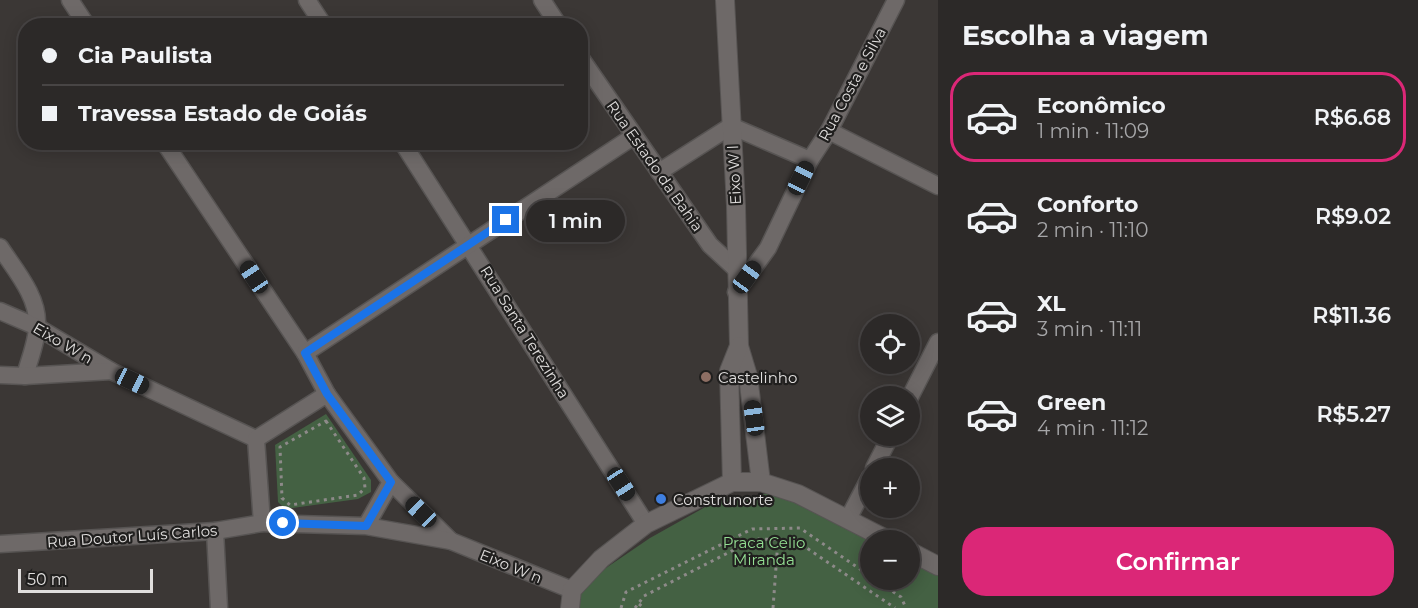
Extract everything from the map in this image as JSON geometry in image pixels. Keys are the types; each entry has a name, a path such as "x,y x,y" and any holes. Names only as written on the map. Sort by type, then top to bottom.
{"street":[{"path":"70,0 82,18"},
{"path":"307,0 319,18"},
{"path":"542,0 554,18"},
{"name":"Rua Costa e Silva","path":"736,291 768,248 810,160 829,131 896,0"},
{"name":"Eixo W l","path":"724,1 736,206 736,291 739,346 748,376 761,482"},
{"name":"Rua Estado da Bahia","path":"588,69 710,245 736,269"},
{"path":"659,172 731,126 810,160"},
{"path":"829,131 938,186"},
{"path":"305,353 634,136"},
{"path":"169,150 305,353 327,394 391,482 451,541"},
{"name":"Rua Santa Terezinha","path":"407,150 646,524"},
{"path":"0,247 28,290 37,327 25,376"},
{"name":"Eixo W n","path":"0,310 37,327 111,371 256,439"},
{"path":"916,386 938,342"},
{"name":"Eixo W l","path":"732,482 729,371 739,346"},
{"path":"0,375 25,376 111,371"},
{"path":"262,523 256,439 327,394"},
{"path":"366,526 391,482"},
{"path":"571,599 601,559 646,524 732,482 761,482 798,494 869,530"},
{"path":"848,519 860,496"},
{"name":"Rua Doutor Luís Carlos","path":"0,544 215,531 262,523 366,526 451,541"},
{"path":"215,531 219,608"},
{"name":"Eixo W n","path":"451,541 571,599"},
{"path":"920,557 938,566"}],"path":[{"path":"326,421 364,478 365,488 358,495 290,505 285,503 282,498 280,447 326,421"},
{"path":"621,608 626,592 752,530 800,528 860,569"},
{"path":"635,608 644,596 755,539 795,540 895,608"},
{"path":"773,608 778,540"},
{"path":"890,590 901,597 906,608"},
{"path":"639,604 644,608"}],"green space":[{"path":"326,414 371,480 371,492 358,499 285,509 278,502 275,445"},
{"name":"Praca Celio Miranda","path":"773,493 845,525 860,534 860,590 920,590 920,565 938,574 938,608 574,608 575,596 603,570 650,538 716,501"}],"place":[{"name":"Castelinho","path":"706,377"},
{"name":"Construnorte","path":"661,499"}],"route":[{"path":"283,523 366,526 391,482 327,394 305,353 506,220"}]}
